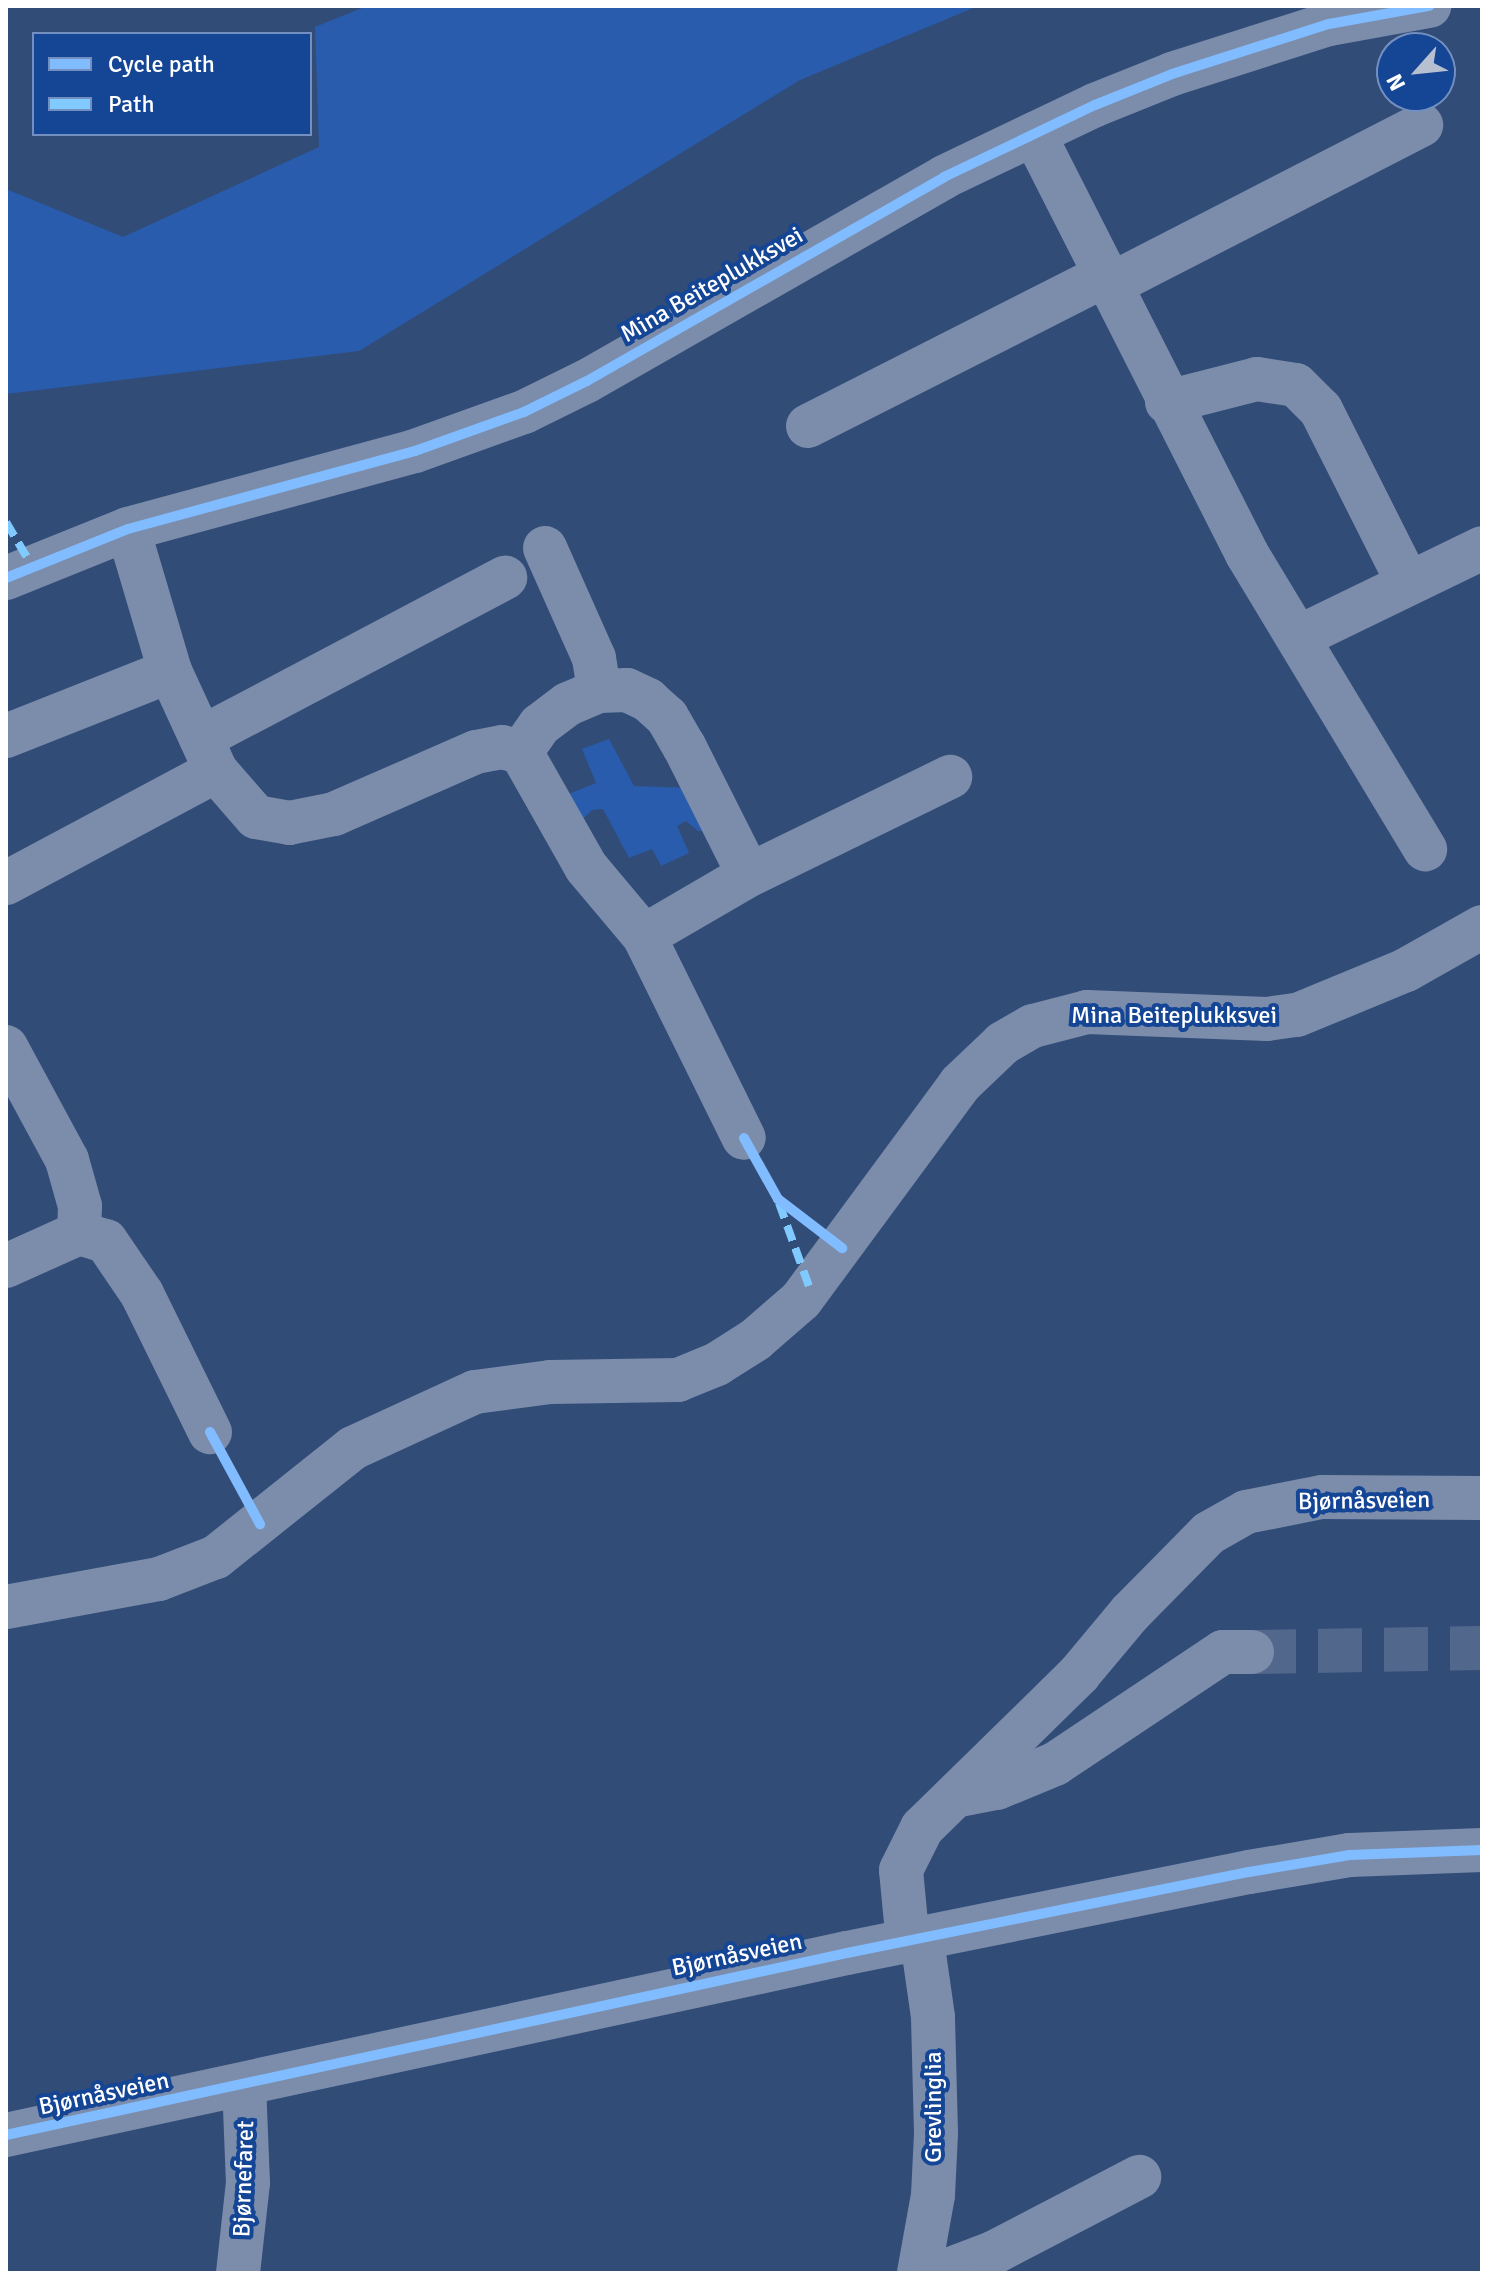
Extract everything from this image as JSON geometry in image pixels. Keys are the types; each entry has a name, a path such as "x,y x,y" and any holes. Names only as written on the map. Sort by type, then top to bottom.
{"street":[{"name":"Mina Beiteplukksvei","path":"6,578 128,529 415,451 524,412 587,381 931,184 1034,134 1223,56 1329,24 1429,6"},
{"path":"808,426 1421,125"},
{"path":"1034,134 1167,402 1247,554 1301,636 1385,789 1425,849"},
{"path":"1167,402 1257,379 1296,385 1321,410 1408,583"},
{"path":"128,529 170,671 208,754 256,817 289,823 334,814 476,752 502,747 521,752 586,867 644,936 744,1138"},
{"path":"545,548 594,658 599,691"},
{"path":"1301,636 1482,548"},
{"path":"6,883 208,754 505,578"},
{"path":"6,736 170,671"},
{"path":"521,752 540,725 568,704 599,691 627,690 667,717 749,875"},
{"path":"644,936 749,875 950,777"},
{"name":"Mina Beiteplukksvei","path":"6,1607 159,1579 216,1557 353,1448 475,1392 550,1382 678,1380 717,1364 755,1340 801,1300 960,1084 1003,1043 1033,1026 1087,1012 1267,1019 1297,1015 1406,970 1482,927"},
{"path":"6,1047 67,1160 80,1206 79,1233"},
{"path":"6,1266 79,1233 94,1235 113,1250 142,1294 210,1432"},
{"name":"Bjørnåsveien","path":"915,1942 901,1870 922,1828 1079,1674 1165,1574 1209,1533 1246,1512 1322,1497 1482,1498"},
{"path":"958,1796 997,1788 1055,1764 1223,1652 1252,1652"},
{"name":"Bjørnåsveien","path":"6,2135 1302,1863 1413,1850 1482,1850"},
{"name":"Grevlinglia","path":"915,1942 933,2017 937,2120 933,2195 919,2273"},
{"name":"Bjørnefaret","path":"238,2273 248,2183 244,2085"},
{"path":"940,2273 993,2253 1139,2177"}],"shaded area":[{"path":"367,6 978,6 800,80 359,351 6,394 6,189 123,237 319,147 315,27"},
{"path":"609,739 634,786 689,788 710,831 698,831 686,821 677,826 689,853 661,866 652,849 629,858 603,809 592,810 583,819 569,794 596,783 582,749"}],"tunnel":[{"path":"1252,1652 1482,1648"}],"marked path":[{"path":"6,522 32,566"},
{"path":"779,1203 810,1289"}],"cycle path":[{"path":"6,578 128,529 415,451 524,412 587,381 944,177 1095,105 1172,74 1329,24 1429,6"},
{"path":"744,1138 778,1199 842,1248"},
{"path":"210,1432 260,1524"},
{"path":"6,2135 847,1953 1249,1872 1350,1855 1482,1850"}]}
